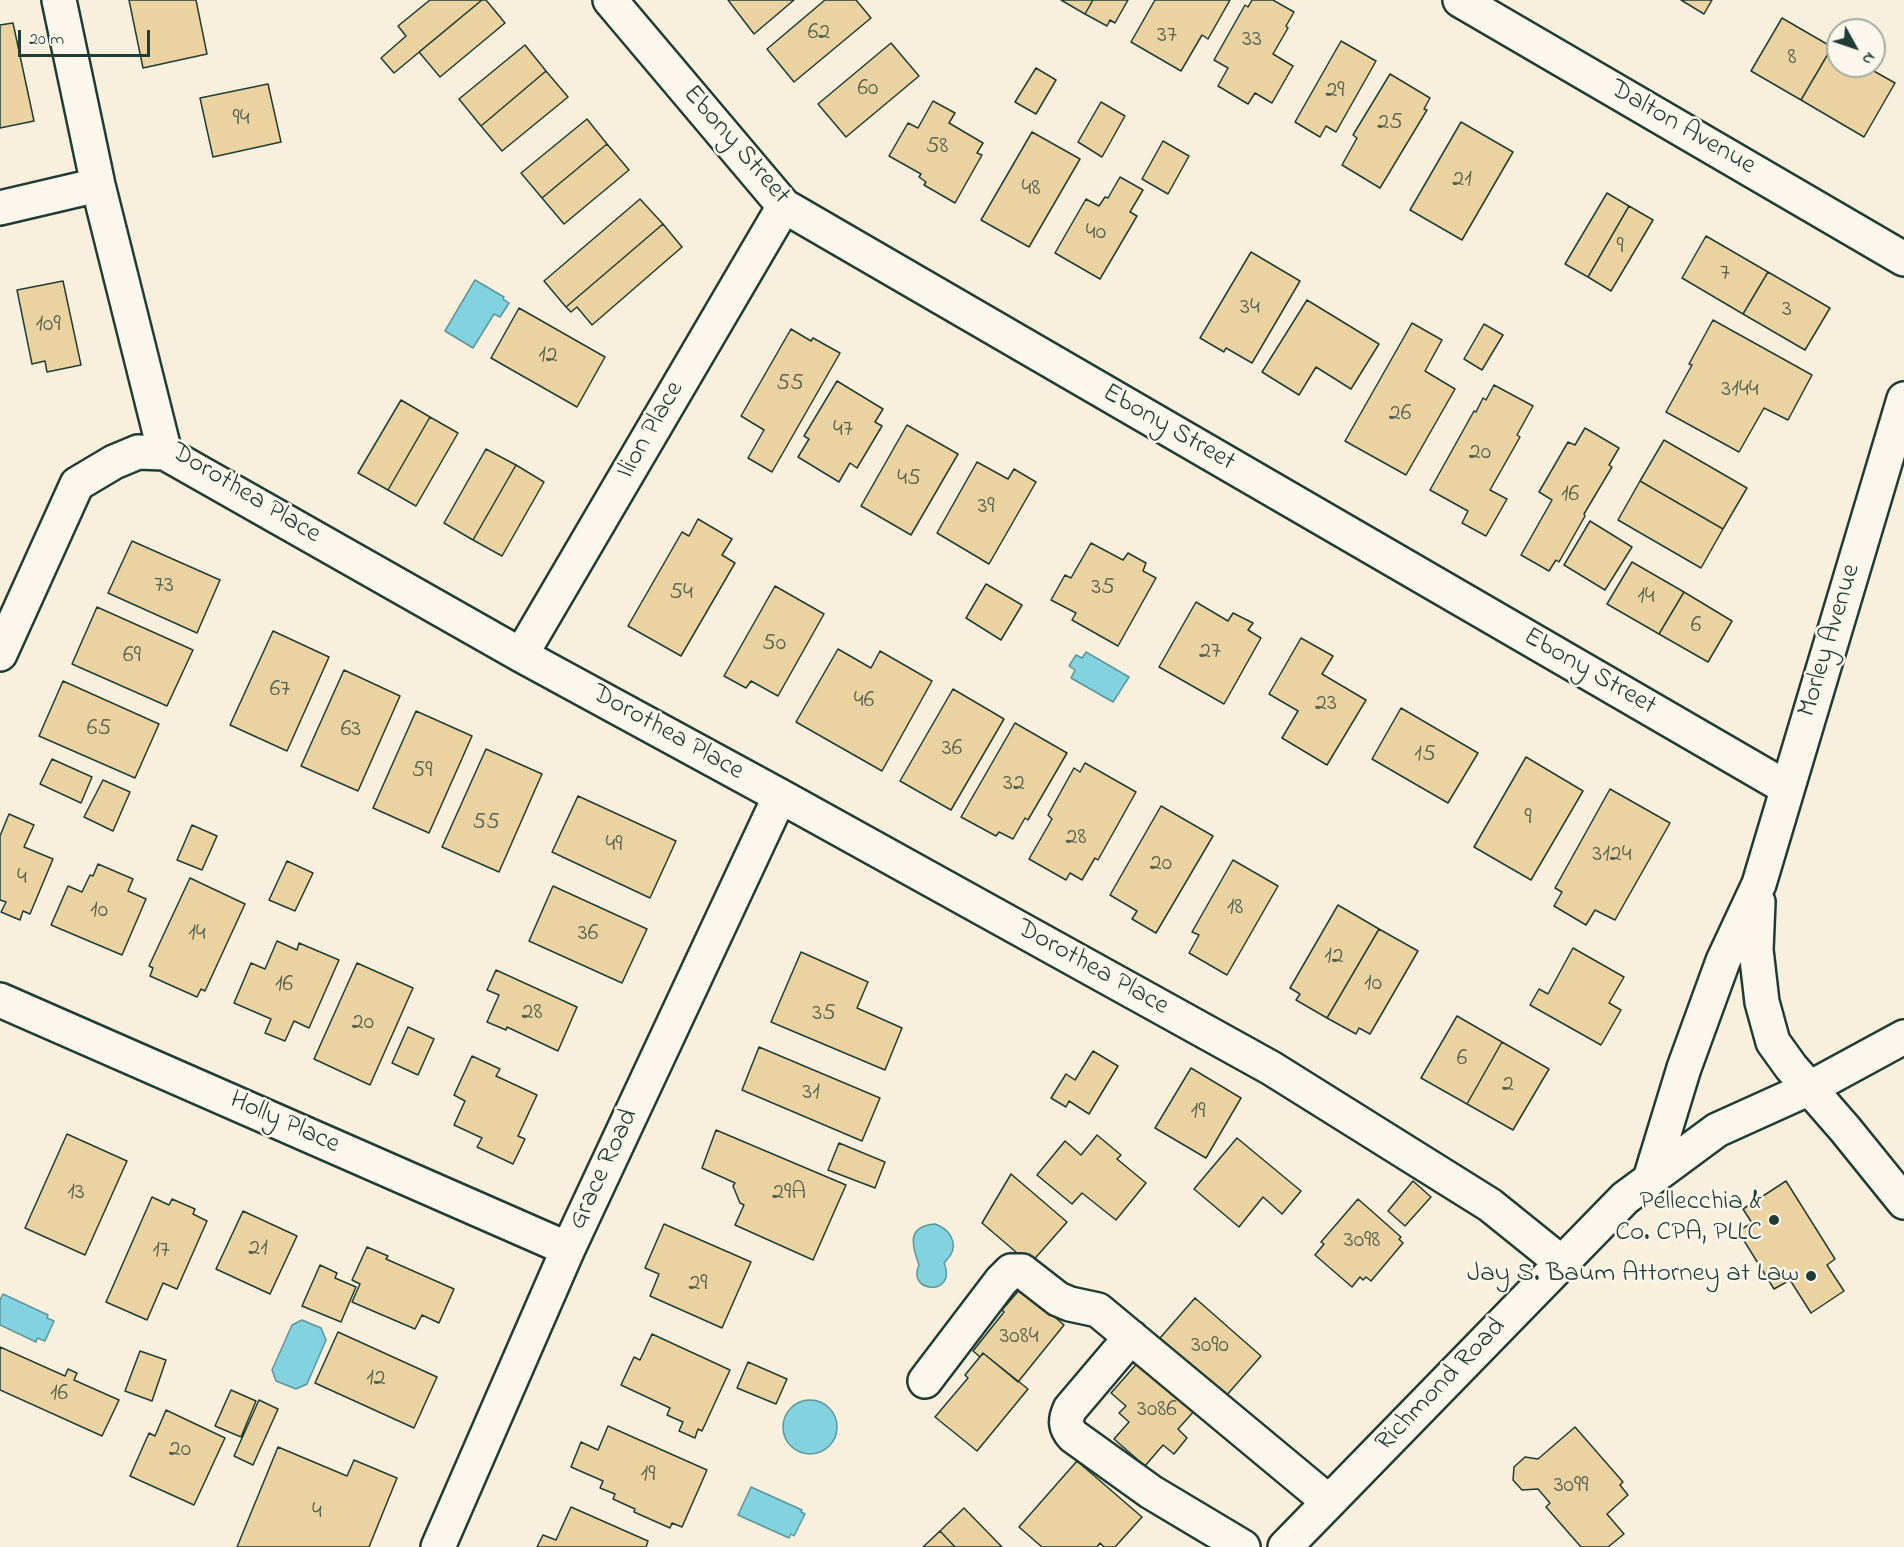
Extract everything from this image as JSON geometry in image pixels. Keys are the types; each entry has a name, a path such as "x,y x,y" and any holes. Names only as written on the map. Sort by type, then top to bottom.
{"street":[{"name":"Dorothea Place","path":"58,0 99,185 165,453 521,655 1271,1068 1490,1205 1562,1263"},
{"name":"Ebony Street","path":"610,0 784,206 1787,788"},
{"name":"Dalton Avenue","path":"1460,0 1904,258"},
{"path":"0,208 99,185"},
{"name":"Ilion Place","path":"521,655 784,206"},
{"name":"Morley Avenue","path":"1650,1179 1691,1046 1723,962 1759,884 1904,399"},
{"path":"0,654 77,484 114,462 138,452 165,453"},
{"name":"Grace Road","path":"438,1547 568,1249 780,796"},
{"name":"Morley Avenue","path":"1759,884 1756,950 1762,1002 1773,1042 1791,1067 1904,1202"},
{"name":"Holly Place","path":"0,1000 568,1249"},
{"name":"Richmond Road","path":"1285,1547 1625,1198 1717,1130 1810,1088 1904,1037"},
{"path":"926,1381 1001,1281 1011,1271 1022,1271 1058,1299 1098,1310 1329,1502"},
{"path":"1131,1337 1070,1409 1066,1418 1067,1429 1151,1492 1243,1547"}],"water":[{"path":"475,280 504,297 503,299 509,303 500,317 494,314 473,348 445,331"},
{"path":"1086,652 1129,677 1113,702 1071,678 1075,670 1069,666 1076,655 1082,658"},
{"path":"935,1224 948,1232 953,1246 950,1256 944,1263 946,1274 944,1281 939,1286 932,1287 919,1282 917,1275 919,1265 914,1251 913,1238 919,1229"},
{"path":"3,1294 48,1315 47,1318 54,1321 45,1341 37,1338 36,1342 0,1325 0,1300"},
{"path":"302,1320 321,1328 326,1340 307,1384 296,1389 276,1381 272,1370 292,1325"},
{"path":"805,1400 815,1400 825,1404 833,1412 837,1427 833,1442 825,1450 815,1454 805,1454 795,1450 787,1442 783,1432 783,1422 787,1412 795,1404"},
{"path":"751,1487 802,1510 801,1512 805,1514 794,1536 791,1534 789,1538 738,1515"}],"building":[{"path":"129,0 196,0 207,54 143,68"},
{"path":"430,0 482,0 394,73 381,58 406,36 398,26"},
{"path":"482,0 486,0 505,23 440,77 419,52"},
{"path":"728,0 794,0 754,34"},
{"path":"825,0 856,0 871,18 794,82 767,49"},
{"path":"1061,0 1093,0 1085,14"},
{"path":"1093,0 1128,0 1115,23 1110,20 1107,26 1085,14"},
{"path":"1155,0 1230,0 1208,39 1202,35 1181,71 1131,42"},
{"path":"1252,0 1273,0 1294,12 1273,54 1293,66 1272,103 1255,93 1248,104 1218,86 1228,68 1214,60 1245,5 1248,7"},
{"path":"1681,0 1712,0 1704,14"},
{"path":"1782,18 1826,44 1826,57 1801,100 1751,71"},
{"path":"13,23 34,121 0,128 0,25"},
{"path":"1341,41 1376,61 1336,132 1326,126 1320,137 1295,122"},
{"path":"891,43 919,76 846,137 818,104"},
{"path":"525,45 546,71 481,126 459,99"},
{"path":"1826,57 1826,78 1886,78 1895,83 1864,137 1801,100"},
{"path":"1036,68 1056,80 1036,114 1015,102"},
{"path":"546,71 568,97 502,151 481,126"},
{"path":"1390,74 1430,98 1424,109 1427,110 1380,188 1342,165 1357,138 1353,135"},
{"path":"268,84 281,142 213,157 200,98"},
{"path":"933,101 955,113 949,123 983,143 977,153 982,155 955,203 924,185 926,182 919,177 921,174 889,156 908,123 918,128"},
{"path":"1101,102 1125,116 1102,157 1078,142"},
{"path":"587,119 607,144 542,198 521,173"},
{"path":"1461,122 1513,152 1462,240 1410,210"},
{"path":"1032,132 1080,159 1029,247 981,220"},
{"path":"1163,141 1189,156 1168,194 1142,179"},
{"path":"607,144 629,170 564,224 542,198"},
{"path":"1120,177 1143,190 1130,212 1137,216 1100,279 1055,253 1086,199 1099,206 1105,197 1108,198"},
{"path":"1607,193 1629,206 1588,277 1565,264"},
{"path":"640,199 663,224 566,307 544,281"},
{"path":"1629,206 1653,220 1611,291 1588,277"},
{"path":"663,224 682,247 592,325 577,307 571,312 566,307"},
{"path":"1706,236 1768,272 1743,314 1682,278"},
{"path":"1251,252 1300,281 1252,363 1226,348 1224,352 1200,338"},
{"path":"1768,272 1830,308 1805,350 1743,314"},
{"path":"63,281 81,365 47,372 45,361 32,364 17,290"},
{"path":"1307,300 1379,344 1351,389 1316,367 1299,395 1262,372"},
{"path":"519,308 605,357 577,407 491,358"},
{"path":"1713,320 1812,375 1788,420 1764,408 1739,452 1666,412"},
{"path":"1412,323 1442,340 1425,371 1455,389 1406,475 1345,441"},
{"path":"1484,324 1503,335 1482,370 1464,359"},
{"path":"791,329 811,341 813,338 840,353 772,472 748,458 764,430 741,416"},
{"path":"837,381 883,409 875,422 882,426 857,468 850,463 839,482 798,457 809,439 804,436"},
{"path":"1494,385 1533,406 1517,435 1520,437 1490,490 1507,499 1486,536 1462,523 1468,511 1430,490 1474,411 1476,412 1483,398 1486,400"},
{"path":"401,400 430,417 388,490 358,473"},
{"path":"430,417 458,433 416,506 388,490"},
{"path":"907,425 958,454 911,535 861,506"},
{"path":"1585,428 1619,448 1609,465 1612,467 1559,562 1556,560 1549,571 1521,555 1552,500 1539,492 1568,442 1575,445"},
{"path":"1664,440 1747,488 1723,529 1640,481"},
{"path":"486,449 516,465 473,540 444,523"},
{"path":"977,462 1008,479 1014,469 1036,482 989,564 937,533"},
{"path":"516,465 544,482 502,556 473,540"},
{"path":"1640,481 1723,529 1701,568 1618,520"},
{"path":"698,519 732,539 722,555 735,563 681,656 628,626 682,532 689,536"},
{"path":"1590,521 1632,547 1605,590 1564,565"},
{"path":"132,541 220,580 197,633 108,593"},
{"path":"1091,543 1123,560 1128,553 1146,563 1143,571 1156,578 1118,646 1072,620 1076,613 1051,600 1065,575 1071,578"},
{"path":"1632,562 1684,592 1659,634 1607,604"},
{"path":"986,584 1022,605 1001,640 966,618"},
{"path":"775,586 824,614 778,696 751,681 746,688 724,676"},
{"path":"1684,592 1732,621 1708,662 1659,634"},
{"path":"1196,602 1228,621 1233,613 1253,623 1248,630 1261,638 1224,704 1159,667"},
{"path":"97,607 193,650 167,706 72,664"},
{"path":"273,631 329,657 287,751 230,725"},
{"path":"1301,638 1333,656 1322,674 1366,700 1327,765 1282,738 1298,711 1269,694"},
{"path":"838,649 871,668 880,651 932,681 882,771 796,722"},
{"path":"344,670 400,696 358,791 301,766"},
{"path":"63,681 159,724 135,778 39,736"},
{"path":"953,689 1004,719 951,810 900,781"},
{"path":"1401,708 1478,753 1448,803 1372,759"},
{"path":"416,711 472,736 429,833 373,808"},
{"path":"1015,723 1067,753 1028,820 1025,818 1013,839 999,832 996,836 961,817"},
{"path":"486,749 542,774 499,872 442,847"},
{"path":"1526,757 1583,791 1531,880 1474,847"},
{"path":"52,759 92,777 81,803 40,784"},
{"path":"1085,763 1136,792 1098,860 1095,858 1082,880 1070,873 1066,880 1029,859 1052,819 1048,815 1074,768 1080,772"},
{"path":"103,780 130,792 113,831 84,817"},
{"path":"1610,789 1670,823 1615,920 1595,910 1586,925 1554,906 1562,892 1555,888"},
{"path":"578,796 676,841 650,898 552,852"},
{"path":"1161,806 1213,836 1156,933 1132,919 1137,911 1110,895"},
{"path":"9,814 34,825 24,847 53,859 30,914 23,911 20,920 1,912 6,902 0,900 0,836"},
{"path":"192,825 217,836 202,870 177,860"},
{"path":"1233,860 1278,886 1227,975 1189,953 1199,935 1192,932"},
{"path":"287,861 313,873 295,911 269,900"},
{"path":"98,864 133,879 128,891 146,899 122,955 51,925 68,886 82,892"},
{"path":"190,878 245,904 205,991 201,989 197,997 150,976 153,968 149,966"},
{"path":"553,886 647,929 622,983 529,941"},
{"path":"1338,905 1379,929 1327,1018 1296,1000 1300,994 1290,988"},
{"path":"1379,929 1418,951 1370,1034 1359,1028 1356,1034 1327,1018"},
{"path":"277,941 297,950 299,943 339,960 309,1028 294,1021 285,1041 265,1033 271,1019 234,1003 251,963 265,969"},
{"path":"1573,948 1624,977 1609,1003 1621,1010 1601,1045 1530,1005 1539,989 1548,994"},
{"path":"801,952 868,982 857,1008 902,1028 885,1070 771,1022"},
{"path":"357,963 413,988 370,1085 314,1059"},
{"path":"496,970 577,1007 558,1051 507,1027 506,1030 487,1022 499,995 487,990"},
{"path":"1457,1016 1502,1042 1467,1104 1421,1078"},
{"path":"408,1027 434,1039 418,1075 392,1063"},
{"path":"1502,1042 1549,1069 1513,1130 1467,1104"},
{"path":"759,1047 880,1098 862,1141 742,1090"},
{"path":"1093,1051 1118,1066 1089,1114 1069,1101 1066,1107 1051,1098 1066,1074 1075,1080"},
{"path":"472,1056 500,1069 496,1076 537,1095 518,1136 525,1139 513,1164 477,1147 482,1138 454,1125 465,1101 454,1095"},
{"path":"1191,1068 1241,1098 1206,1158 1155,1128"},
{"path":"716,1130 846,1185 813,1260 735,1225 744,1205 740,1203 733,1186 735,1183 702,1168"},
{"path":"67,1134 127,1161 85,1255 25,1228"},
{"path":"1097,1135 1121,1155 1117,1159 1146,1183 1116,1220 1082,1193 1072,1204 1037,1175 1065,1141 1081,1155"},
{"path":"1237,1138 1301,1191 1282,1214 1263,1197 1239,1227 1194,1189"},
{"path":"839,1143 885,1162 875,1188 828,1170"},
{"path":"1011,1174 1067,1222 1030,1264 982,1223"},
{"path":"1413,1181 1431,1197 1405,1226 1388,1211"},
{"path":"1786,1181 1835,1259 1827,1265 1844,1291 1811,1313 1790,1280 1774,1289 1738,1231 1752,1223 1743,1209"},
{"path":"152,1197 169,1205 172,1199 195,1209 193,1214 207,1221 177,1289 163,1283 147,1320 106,1302"},
{"path":"1358,1199 1401,1237 1399,1239 1403,1243 1371,1281 1366,1277 1363,1280 1360,1277 1352,1287 1315,1255 1324,1244 1321,1242"},
{"path":"243,1211 297,1236 270,1294 216,1269"},
{"path":"664,1224 751,1262 722,1328 650,1296 659,1274 645,1268"},
{"path":"367,1247 388,1256 386,1259 454,1289 439,1323 422,1315 415,1329 352,1302 360,1284 352,1280"},
{"path":"320,1265 337,1273 335,1278 356,1287 341,1322 302,1306"},
{"path":"1021,1288 1064,1325 1018,1382 983,1353 980,1357 973,1351"},
{"path":"1195,1298 1261,1356 1226,1396 1160,1338"},
{"path":"338,1332 437,1377 414,1428 315,1383"},
{"path":"652,1334 730,1370 702,1431 698,1429 695,1438 679,1431 683,1422 667,1415 670,1408 621,1385 634,1357 640,1360"},
{"path":"0,1347 65,1376 68,1369 77,1373 74,1380 119,1400 102,1436 0,1390"},
{"path":"140,1351 166,1360 152,1401 125,1391"},
{"path":"983,1353 1028,1389 977,1451 935,1417 968,1378 965,1375"},
{"path":"1141,1359 1196,1409 1178,1429 1187,1438 1174,1454 1163,1445 1145,1466 1114,1439 1129,1422 1119,1413 1126,1406 1111,1393"},
{"path":"748,1362 787,1379 776,1404 737,1388"},
{"path":"231,1390 256,1401 241,1437 215,1426"},
{"path":"259,1400 278,1409 253,1465 234,1456"},
{"path":"166,1410 225,1438 194,1505 130,1476 149,1433 155,1436"},
{"path":"608,1426 707,1470 682,1527 672,1523 670,1528 634,1512 635,1509 613,1499 615,1494 600,1488 603,1481 571,1467 581,1442 598,1450"},
{"path":"1575,1427 1623,1482 1620,1485 1628,1495 1607,1514 1624,1534 1608,1547 1581,1547 1546,1507 1550,1503 1538,1489 1522,1490 1513,1480 1514,1467 1525,1457 1538,1459"},
{"path":"278,1447 347,1476 354,1460 397,1478 369,1547 237,1547"},
{"path":"1077,1461 1142,1517 1115,1547 1104,1547 1100,1543 1097,1547 1042,1547 1019,1527"},
{"path":"571,1507 648,1541 646,1547 537,1547 543,1535 556,1540"},
{"path":"964,1508 1002,1547 955,1547 940,1531"},
{"path":"940,1531 955,1547 923,1547"}],"place":[{"name":"Pellecchia & Co. CPA, PLLC","path":"1774,1220"},
{"name":"Jay S. Baum Attorney at Law","path":"1811,1276"}]}
